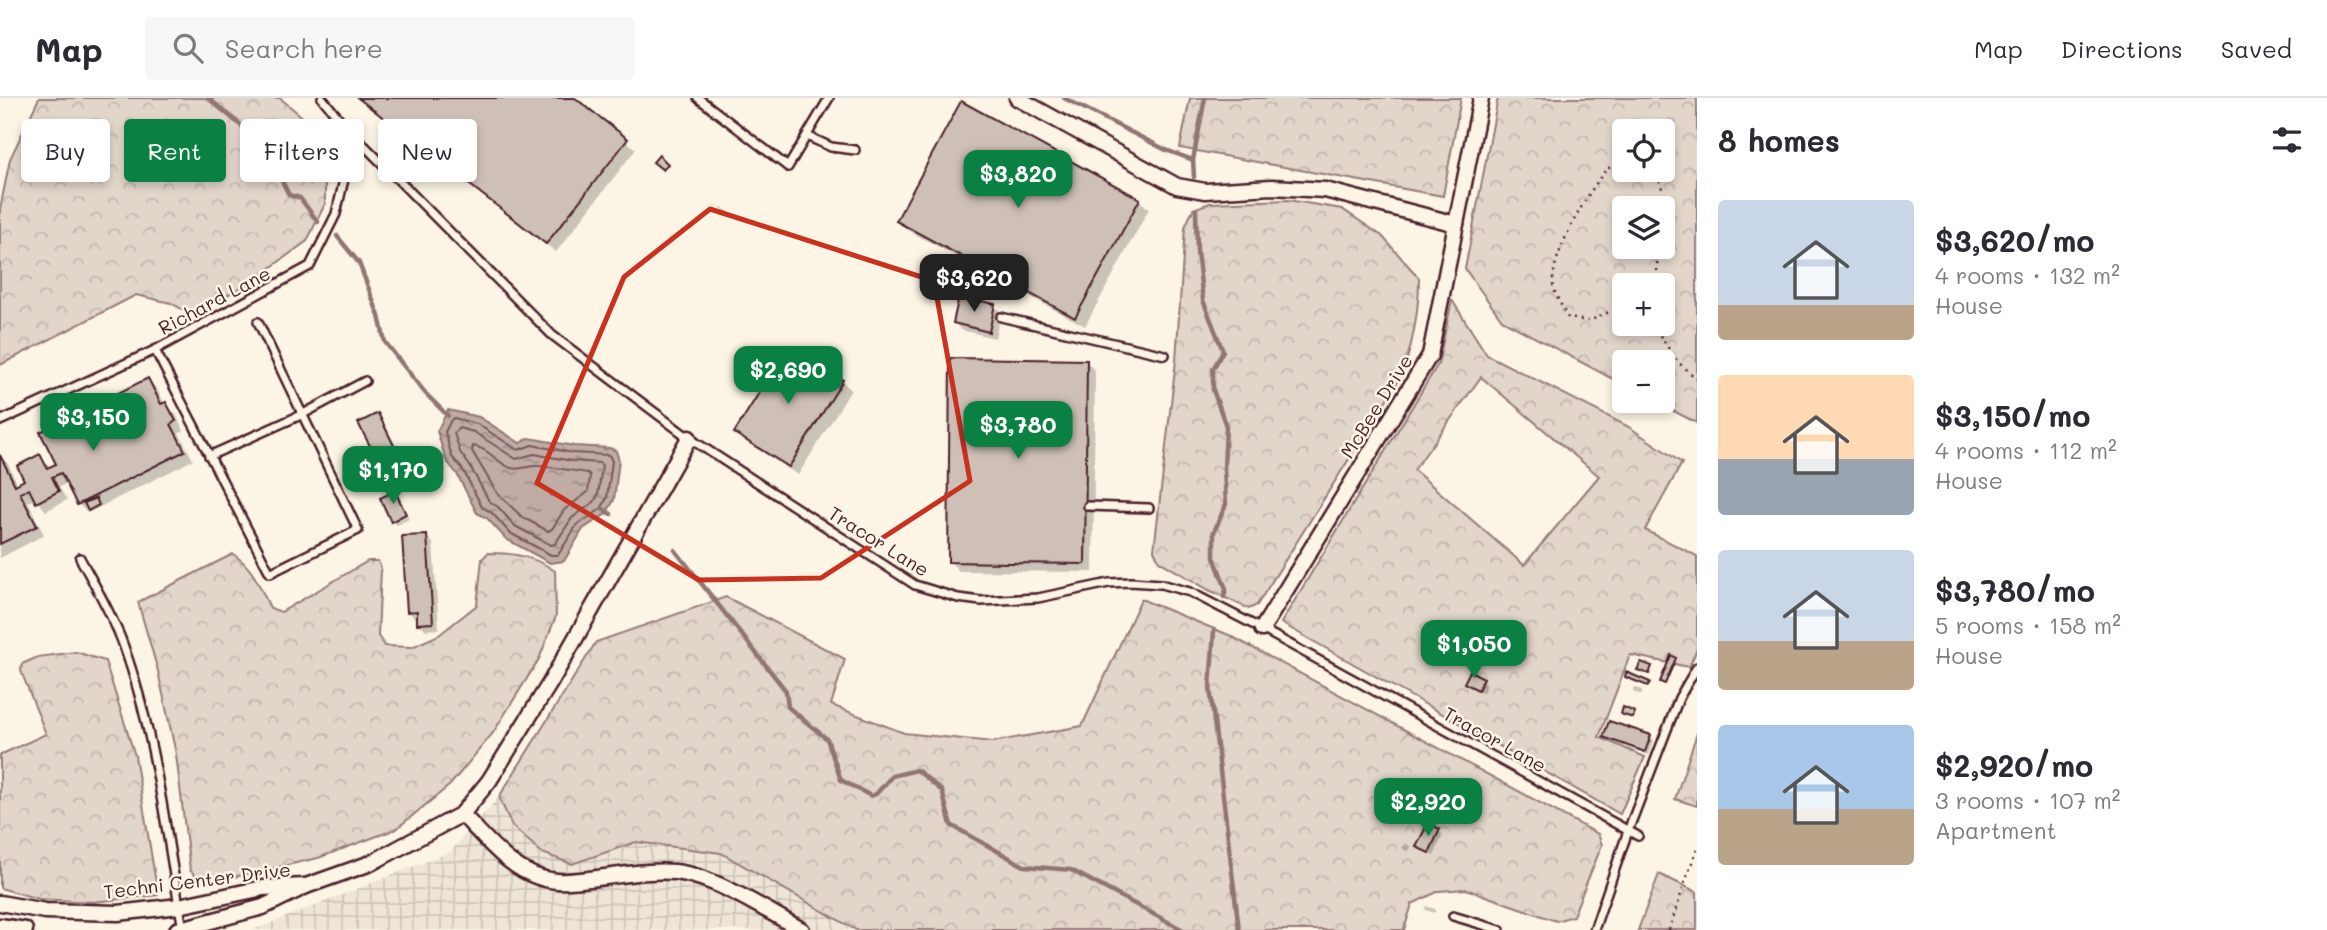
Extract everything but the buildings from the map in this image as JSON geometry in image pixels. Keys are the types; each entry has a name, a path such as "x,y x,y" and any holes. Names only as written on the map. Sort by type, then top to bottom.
{"street":[{"path":"1017,98 1177,186 1205,191 1272,187 1325,190 1456,224"},
{"name":"McBee Drive","path":"1262,629 1430,355 1481,98"},
{"path":"306,886 371,863 462,814 489,781 550,683 689,438"},
{"path":"462,814 502,855 528,873 554,881 646,872 676,873 712,884 802,930"},
{"name":"Techni Center Drive","path":"0,903 45,911 118,913 179,906 263,888 306,886"},
{"name":"Techni Center Drive","path":"177,930 263,907 306,886"},
{"path":"0,926 25,930"}],"lane":[{"name":"Tracor Lane","path":"322,98 340,119"},
{"path":"698,98 788,167 829,98"},
{"path":"807,136 831,147 855,149"},
{"name":"Tracor Lane","path":"364,145 552,335 689,438 903,578 958,598 1008,601 1038,598 1109,583 1161,584 1190,592 1638,836"},
{"name":"Richard Lane","path":"0,421 155,350 310,266 336,214 343,182"},
{"path":"1001,317 1165,355"},
{"path":"155,350 270,573 358,530 258,322"},
{"path":"209,456 303,414 365,381"},
{"path":"1088,506 1149,508"},
{"path":"80,558 122,642 136,683 147,727 183,930"},
{"path":"1594,930 1628,831 1679,698 1697,667"},
{"path":"1453,916 1500,930"}],"path":[{"path":"1612,167 1607,168 1589,192 1558,257 1552,284 1567,318 1589,321 1612,312"},
{"path":"1662,336 1678,362 1697,379"},
{"path":"1669,930 1697,848"}],"highlighted area":[{"path":"710,209 934,281 970,481 821,578 699,580 537,483 624,277"}],"shaded area":[{"path":"499,797 512,826 542,853 572,864 636,842 721,853 856,930 253,930 450,852"}],"green space":[{"path":"39,98 280,98 305,119 240,119 240,182 325,182 325,204 307,241 254,280 192,315 171,303 136,295 0,365 0,209 10,159 21,136 21,182 110,182 110,119 29,119"},
{"path":"1190,98 1461,98 1443,196 1180,148"},
{"path":"1498,98 1697,98 1697,423 1675,412 1675,350 1612,350 1612,379 1502,320 1465,269"},
{"path":"1288,200 1342,209 1382,236 1419,278 1417,315 1402,375 1257,605 1249,609 1159,561 1154,550 1176,360 1185,227 1193,209 1210,203"},
{"path":"1452,300 1487,355 1629,427 1682,463 1645,530 1697,556 1697,649 1689,667 1630,655 1599,737 1645,757 1620,814 1281,623 1438,364","holes":["1481,377 1599,476 1524,565 1414,470"]},
{"path":"488,553 523,556 555,571 556,616 539,659 493,733 450,785 396,829 318,858 208,883 196,877 190,870 176,754 158,671 138,602 233,554 251,571 270,608 281,612 368,561 378,561 381,569 378,636 385,646 412,647 439,635 477,605 482,559"},
{"path":"726,597 845,659 831,705 904,733 993,742 1082,726 1141,599 1229,635 1598,834 1602,845 1573,916 1556,921 1466,889 1439,891 1412,904 1404,930 856,930 721,853 636,842 572,864 542,853 512,826 499,797 596,642"},
{"path":"76,652 105,661 135,756 158,895 93,902 39,899 0,888 0,755 46,734 21,671 22,664 38,657"},
{"path":"1697,733 1697,806 1675,799"},
{"path":"1659,874 1697,892 1697,930 1638,930"}],"water":[{"path":"448,410 479,417 520,443 529,438 616,451 619,460 614,500 606,514 583,529 564,561 550,563 506,539 487,518 477,513 457,474 446,460 437,431"}],"waterway":[{"path":"208,98 243,127 258,148 279,163 281,179 289,195 300,198 318,222"},
{"path":"1064,98 1166,150 1193,160"},
{"path":"1194,177 1193,160 1205,98"},
{"path":"1196,210 1197,252 1203,300 1223,351 1213,369 1213,390 1226,426 1226,504 1214,532 1214,557 1226,589 1224,597"},
{"path":"337,236 359,263 379,316 385,342 426,394 448,416"},
{"path":"603,509 611,514"},
{"path":"675,550 786,691 788,707 827,739 841,780 871,796 892,776 917,770 942,791 951,825 1024,866 1071,870 1183,930"},
{"path":"1214,631 1210,687 1239,930"}]}
